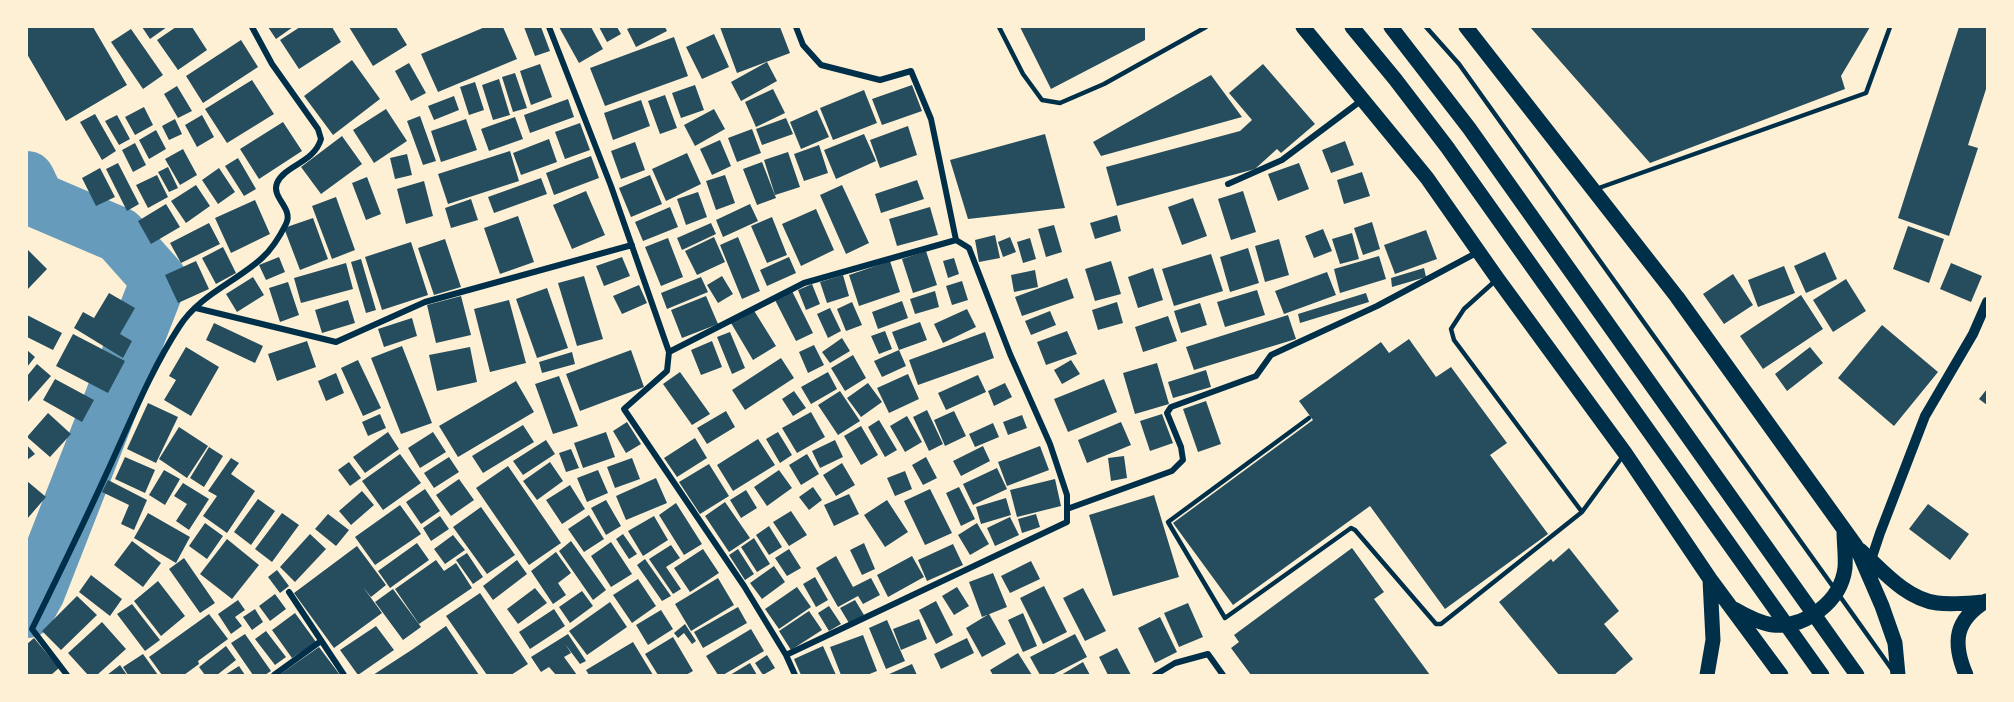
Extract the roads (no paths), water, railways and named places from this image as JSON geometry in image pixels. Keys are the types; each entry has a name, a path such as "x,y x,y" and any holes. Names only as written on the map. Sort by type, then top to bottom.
{"main road":[{"path":"1303,27 1427,178 1625,453 1710,579 1781,675"},
{"path":"1352,27 1447,147 1822,675"},
{"path":"1391,27 1469,128 1857,675"},
{"path":"1466,27 1677,297 1856,546 1891,579 1914,595 1935,603 1986,601"},
{"path":"1732,608 1754,620 1774,625 1792,624 1829,603 1838,590 1845,569 1844,531"},
{"path":"1856,546 1882,606 1894,643 1897,675"},
{"path":"1707,675 1713,640 1710,579"},
{"path":"1966,675 1959,651 1959,631 1965,616 1986,601"}],"street":[{"path":"67,675 32,630 160,360 180,324 213,292 251,267 271,247 288,221 289,214 277,194 277,182 315,153 321,139 318,129 272,64 252,27"},
{"path":"549,27 632,245 669,352 667,371 624,409 744,586 795,675"},
{"path":"786,656 1067,522 1067,495 1050,444 1010,354 969,248 956,240 931,119 911,71 880,80 821,65 803,45 796,27"},
{"path":"1228,184 1282,160 1363,100"},
{"path":"669,352 804,283 956,240"},
{"path":"196,308 336,342 425,302 632,245"},
{"path":"1067,509 1172,471 1183,460 1181,447 1167,413 1171,407 1256,376 1271,355 1377,306 1479,252"},
{"path":"1871,560 1925,416 1973,334 1987,302"},
{"path":"289,592 344,675"},
{"path":"274,675 321,641"},
{"path":"1155,675 1175,663 1208,654 1223,675"}],"lane":[{"path":"999,27 1023,74 1042,100 1060,103 1104,84 1206,27"},
{"path":"1426,27 1459,64 1499,119 1897,675"},
{"path":"1594,190 1866,93 1890,27"},
{"path":"1497,278 1464,309 1451,329 1454,340 1582,512"},
{"path":"1309,418 1168,522 1225,618 1351,528 1436,624 1441,624 1582,512 1625,453"}],"waterway":[{"path":"27,179 37,200 119,235 159,280 37,592 27,610"}]}
